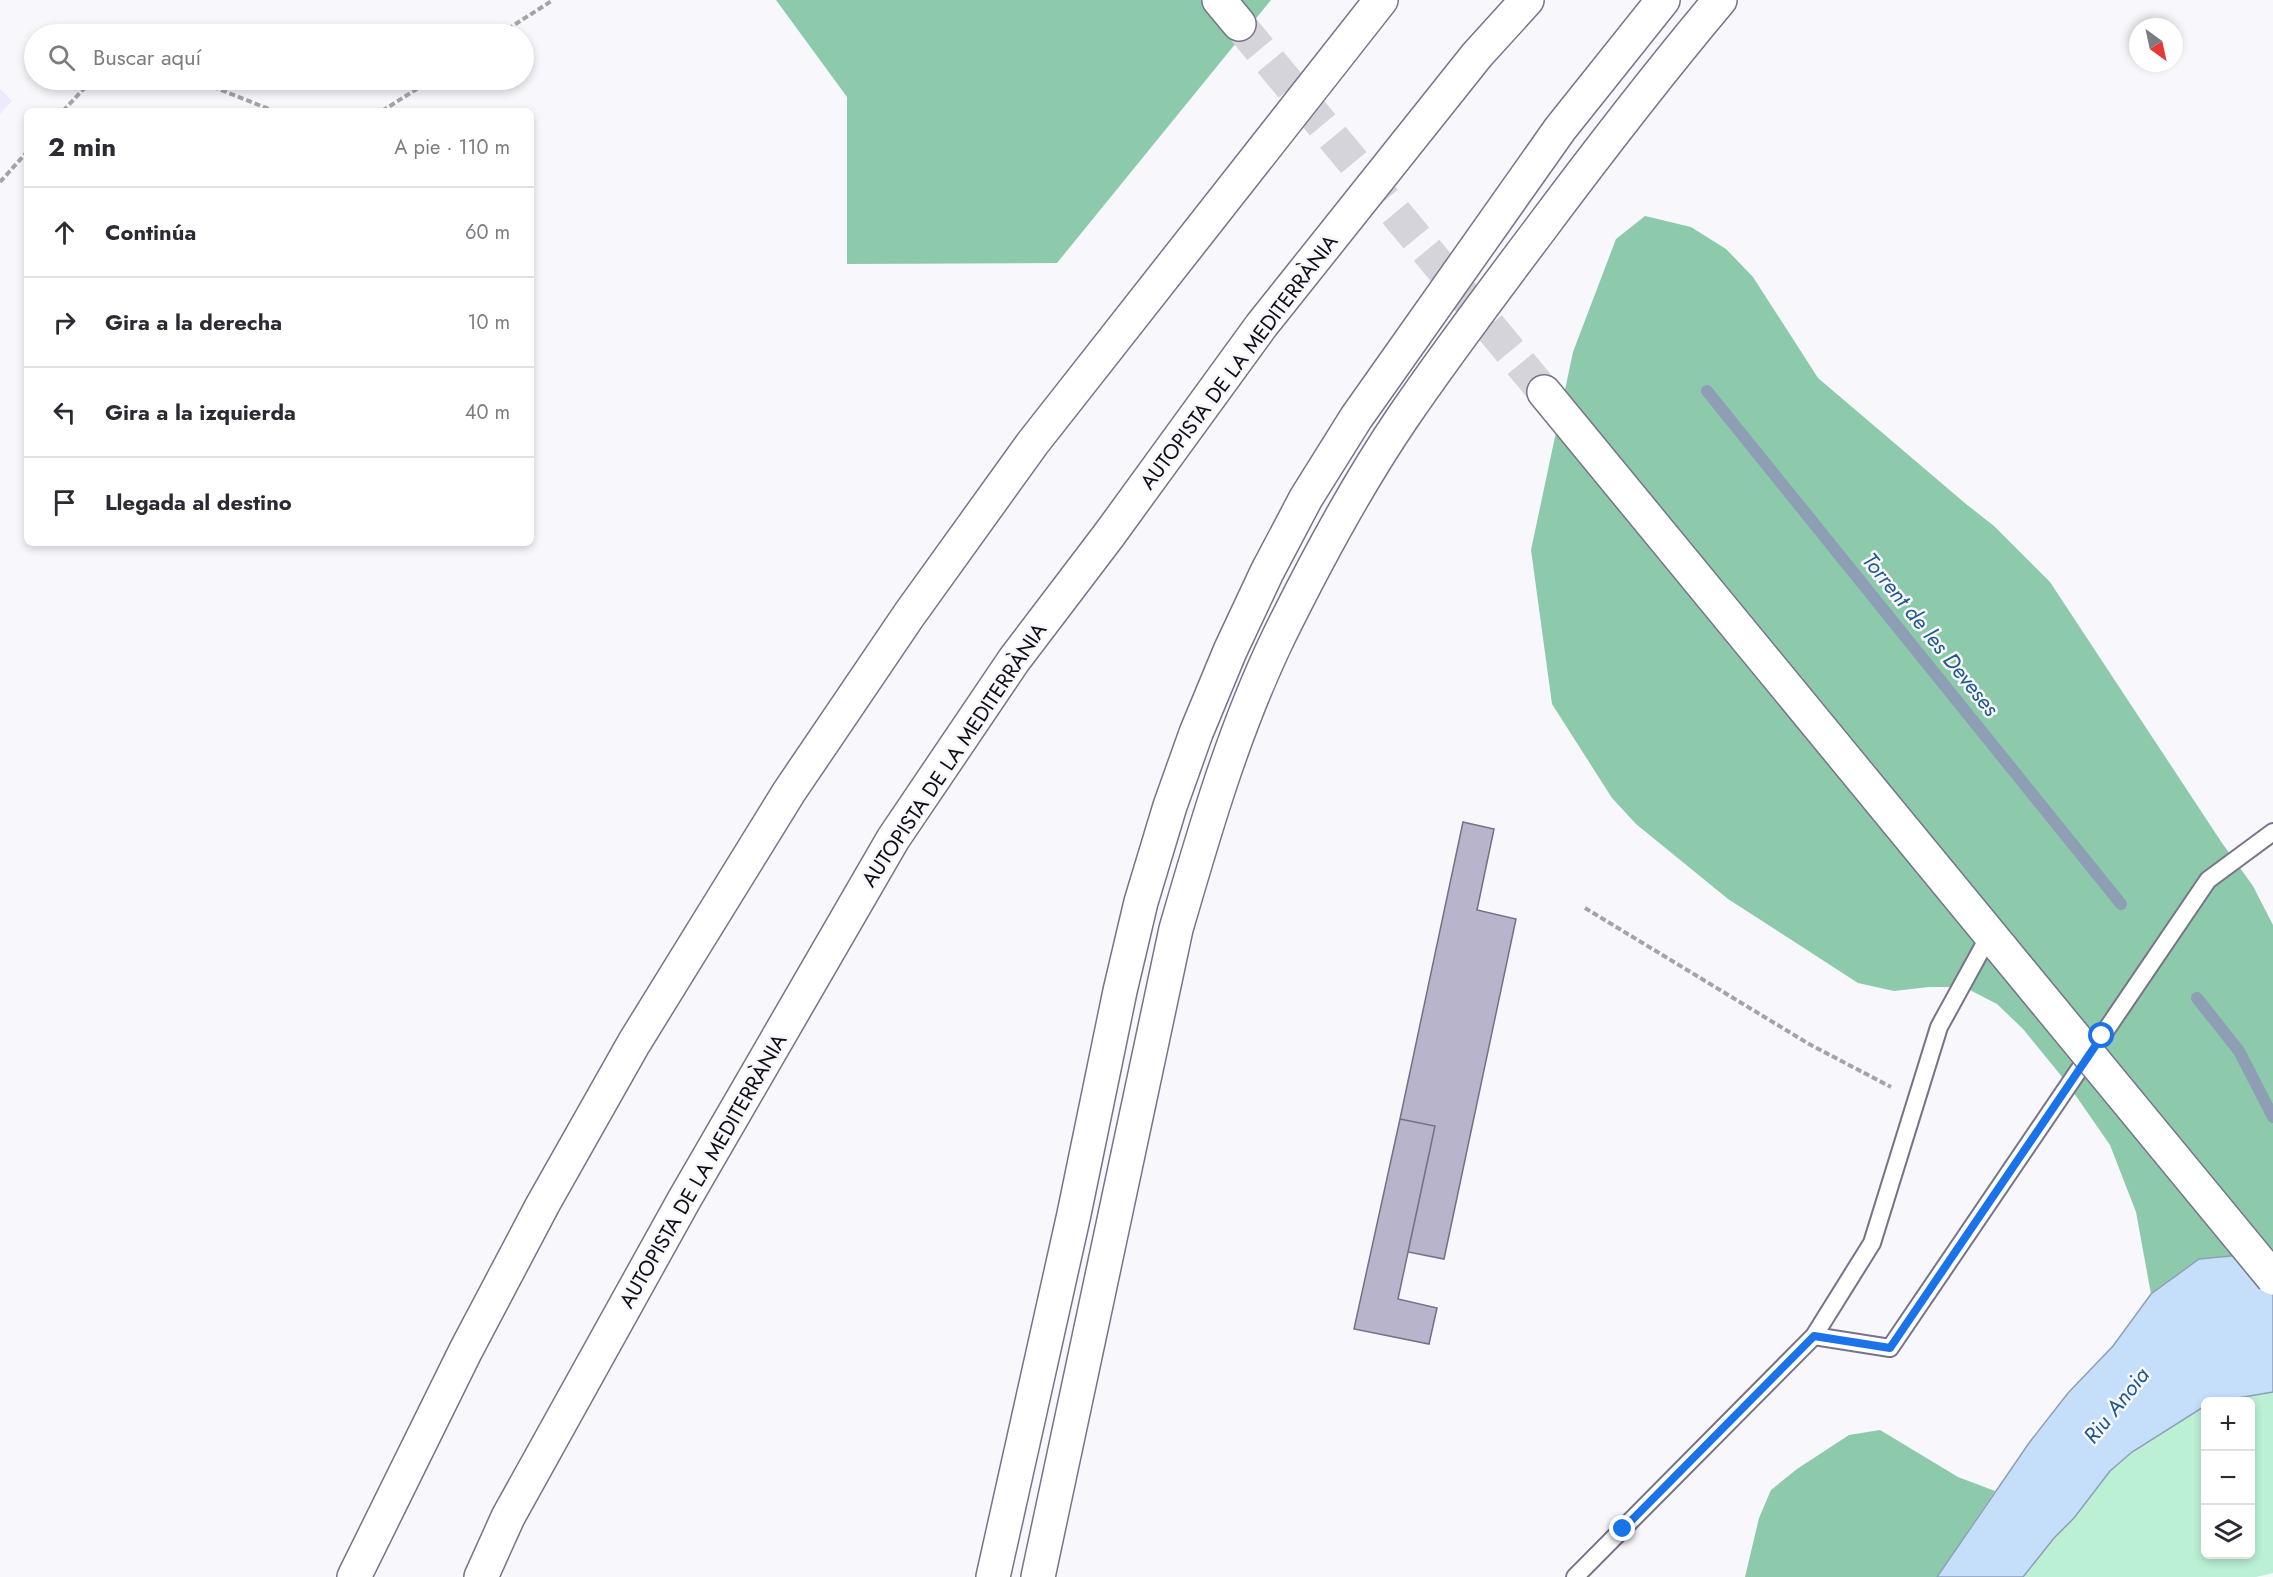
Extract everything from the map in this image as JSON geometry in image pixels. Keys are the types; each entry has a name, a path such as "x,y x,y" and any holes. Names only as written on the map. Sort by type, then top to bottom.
{"main road":[{"path":"354,1577 466,1350 543,1204 634,1043 789,792 909,615 1032,444 1381,0"},
{"name":"AUTOPISTA DE LA MEDITERRÀNIA","path":"481,1577 508,1517 667,1231 893,838 1014,660 1116,526 1261,326 1477,55 1527,0"},
{"path":"993,1577 1141,902 1170,806 1196,733 1230,651 1306,498 1356,418 1560,129 1663,0"},
{"path":"1038,1577 1176,929 1219,788 1255,691 1279,637 1339,522 1402,418 1583,173 1720,0"},
{"path":"1544,392 2273,1278"}],"lane":[{"path":"1814,1336 1890,1348 2208,880 2273,832"},
{"path":"1575,1577 1814,1336 1872,1243 1939,1028 1996,942"}],"path":[{"path":"516,24 553,0"},
{"path":"66,108 83,90"},
{"path":"221,90 266,108"},
{"path":"387,108 415,90"},
{"path":"0,182 24,155"},
{"path":"1585,908 1809,1044 1915,1100"}],"shaded area":[{"path":"0,89 12,101 0,114"}],"green space":[{"path":"776,0 1271,0 1057,263 847,264 847,97"},
{"path":"1645,216 1691,227 1726,249 1753,277 1818,378 1994,526 2050,582 2222,843 2253,886 2273,925 2273,1252 2199,1259 2151,1294 2136,1212 2110,1145 2067,1083 2023,1029 1997,1004 1964,987 1929,987 1894,991 1858,983 1728,899 1636,824 1612,798 1552,704 1531,550 1573,352 1616,239"},
{"path":"2273,1392 2273,1573 2256,1577 2023,1577 2054,1538 2074,1518 2110,1471 2132,1452 2201,1409 2201,1559 2255,1559 2255,1397 2244,1397"},
{"path":"1880,1430 1958,1477 1995,1491 1937,1577 1745,1577 1759,1518 1771,1490 1797,1469 1849,1435"}],"water":[{"name":"Riu Anoia","path":"2273,1252 2273,1392 2244,1397 2201,1397 2201,1409 2132,1452 2110,1471 2074,1518 2054,1538 2023,1577 1937,1577 2029,1443 2068,1393 2113,1346 2151,1294 2199,1259"}],"building":[{"path":"1463,822 1494,829 1477,910 1516,919 1444,1259 1408,1252 1435,1126 1400,1119"},
{"path":"1400,1119 1435,1126 1398,1299 1437,1308 1429,1344 1354,1329"}],"waterway":[{"name":"Torrent de les Deveses","path":"1707,391 2121,904"},
{"name":"Torrent de les Deveses","path":"2197,998 2239,1051 2273,1117"}],"tunnel":[{"path":"1239,24 1544,392"}],"route":[{"path":"1623,1529 1814,1336 1890,1348 2102,1036"}]}
